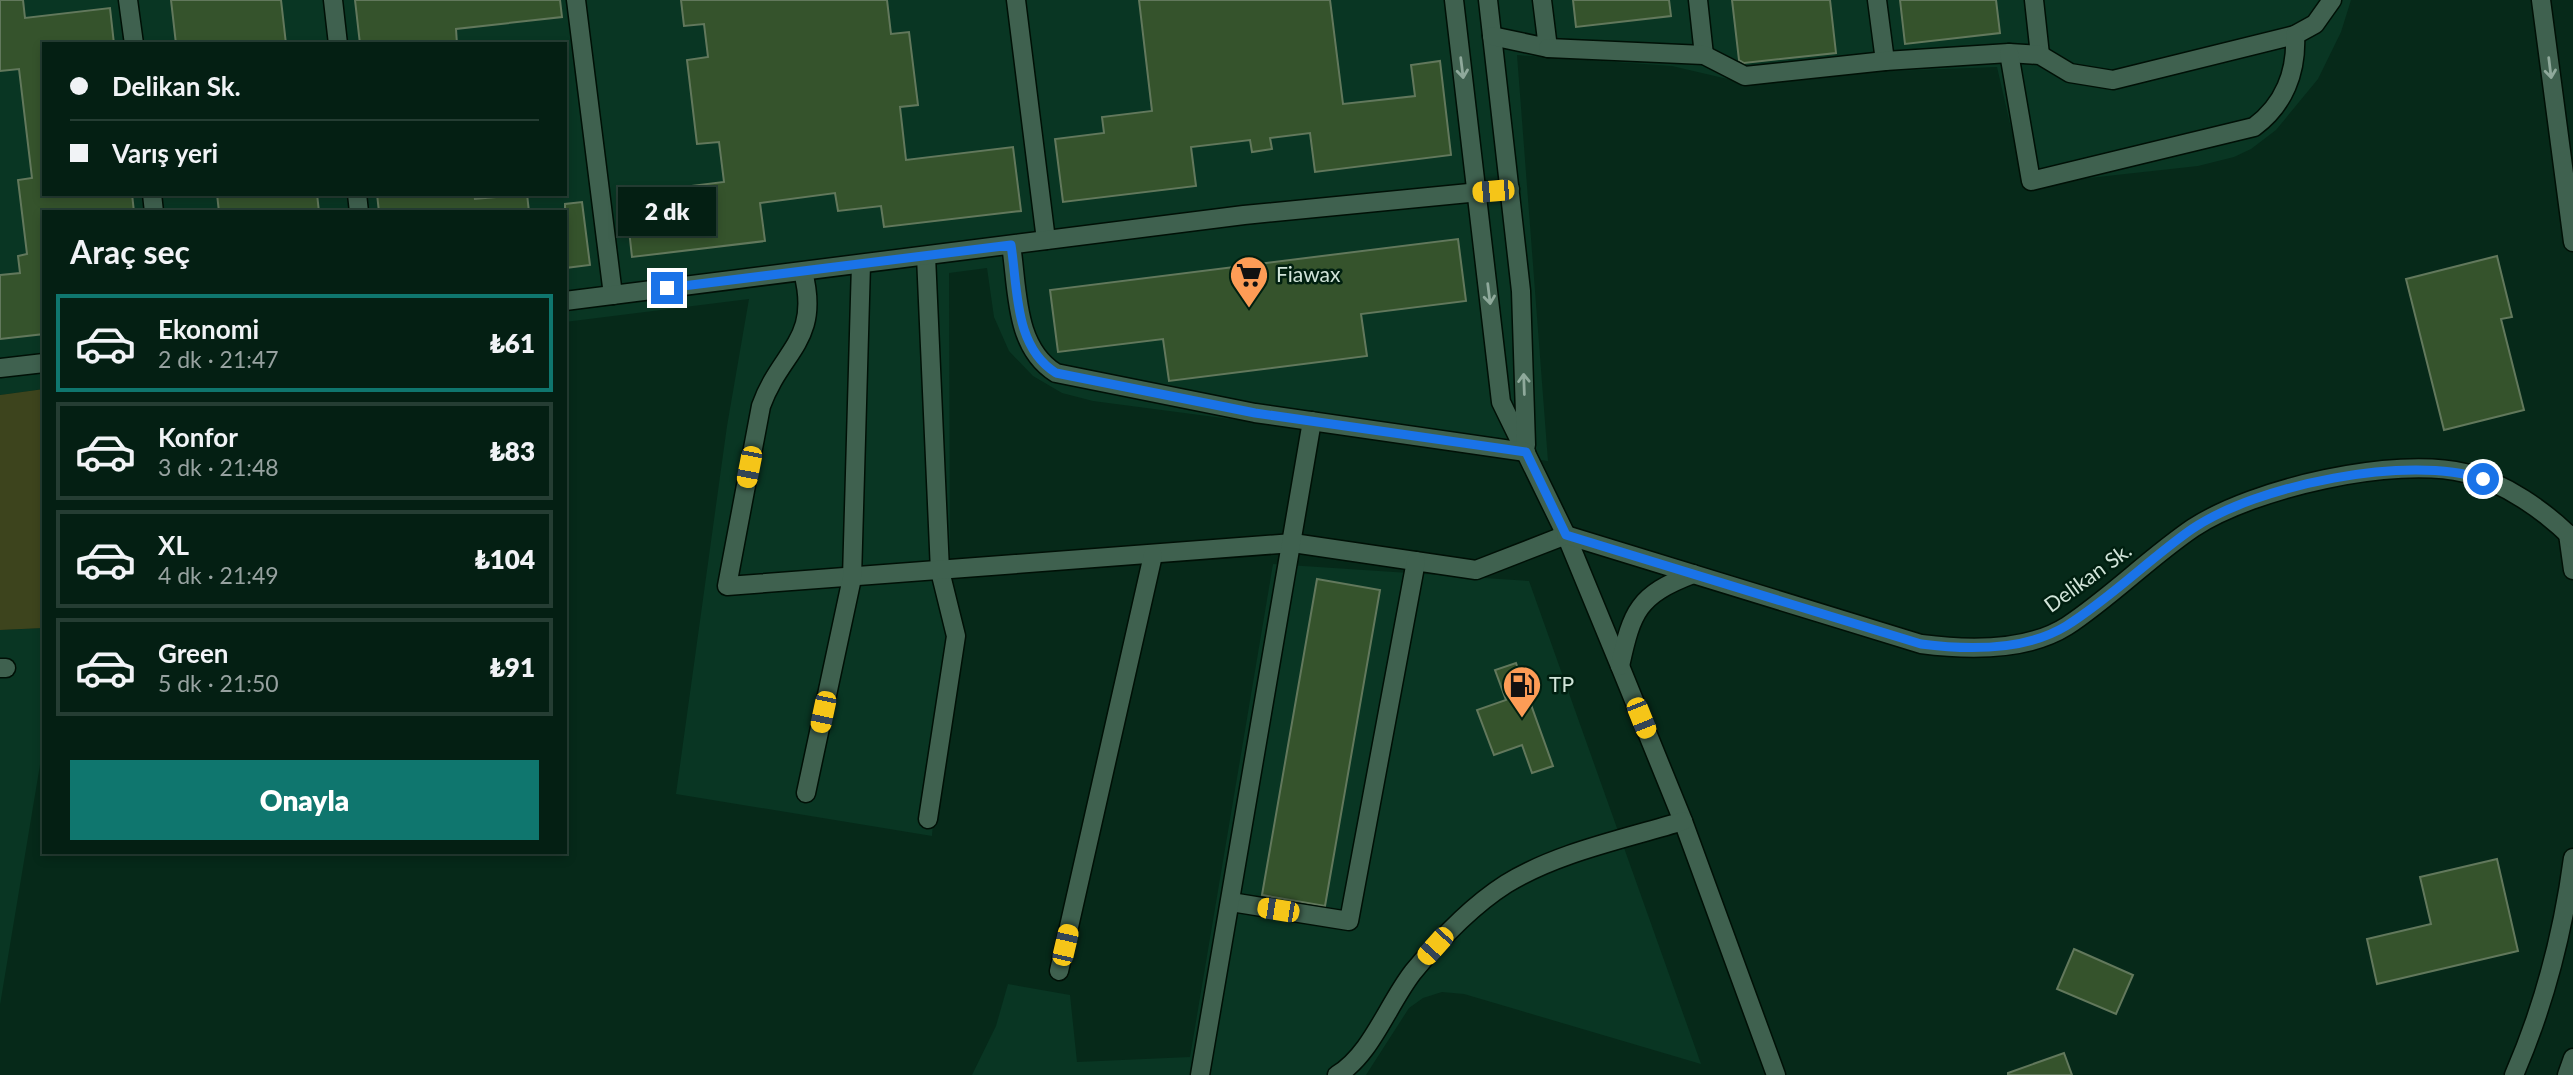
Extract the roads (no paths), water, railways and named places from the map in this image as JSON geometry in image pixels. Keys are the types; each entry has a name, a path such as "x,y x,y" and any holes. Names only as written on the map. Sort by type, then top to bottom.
{"street":[{"path":"128,0 134,42"},
{"path":"332,0 338,42"},
{"path":"576,0 613,295"},
{"path":"1016,0 1046,240"},
{"path":"1454,0 1501,402 1566,535 1620,666 1683,821 1776,1075"},
{"path":"1488,0 1521,291 1526,452"},
{"path":"1542,0 1548,48"},
{"path":"1698,0 1704,55"},
{"path":"1877,0 1885,61"},
{"path":"2034,0 2040,55"},
{"path":"1492,36 1548,48 1704,55 1745,76 1885,61 2009,53 2040,55 2070,73 2113,80 2295,35 2315,24 2332,0"},
{"path":"2541,0 2573,242"},
{"path":"2009,53 2031,181 2254,127 2269,115 2287,88 2294,62 2295,35"},
{"path":"567,301 1244,215 1510,190"},
{"path":"1011,245 1025,335 1039,359 1056,373 1241,410 1526,452"},
{"path":"926,256 940,571 956,636 928,818"},
{"path":"806,793 852,578 861,264"},
{"path":"803,272 807,288 807,321 797,346 773,380 761,406 727,586 1293,543 1476,570 1566,535"},
{"path":"0,368 42,363"},
{"path":"1200,1075 1312,421"},
{"name":"Delikan Sk.","path":"1566,535 1921,644 1974,648 2022,641 2065,627 2194,528 2280,492 2346,476 2419,469 2468,474 2494,484 2526,503 2570,537"},
{"path":"2570,537 2573,570"},
{"path":"1059,971 1153,555"},
{"path":"1231,902 1349,921 1416,561"},
{"path":"1620,666 1628,627 1637,608 1663,585 1693,574"},
{"path":"1337,1075 1361,1054 1403,985 1426,957 1489,896 1543,866 1683,821"},
{"path":"2514,1075 2536,1025 2550,975 2573,858"},
{"path":"2567,1075 2573,1058"}],"place":[{"name":"Fiawax","path":"1249,309"},
{"name":"TP","path":"1522,719"}]}
